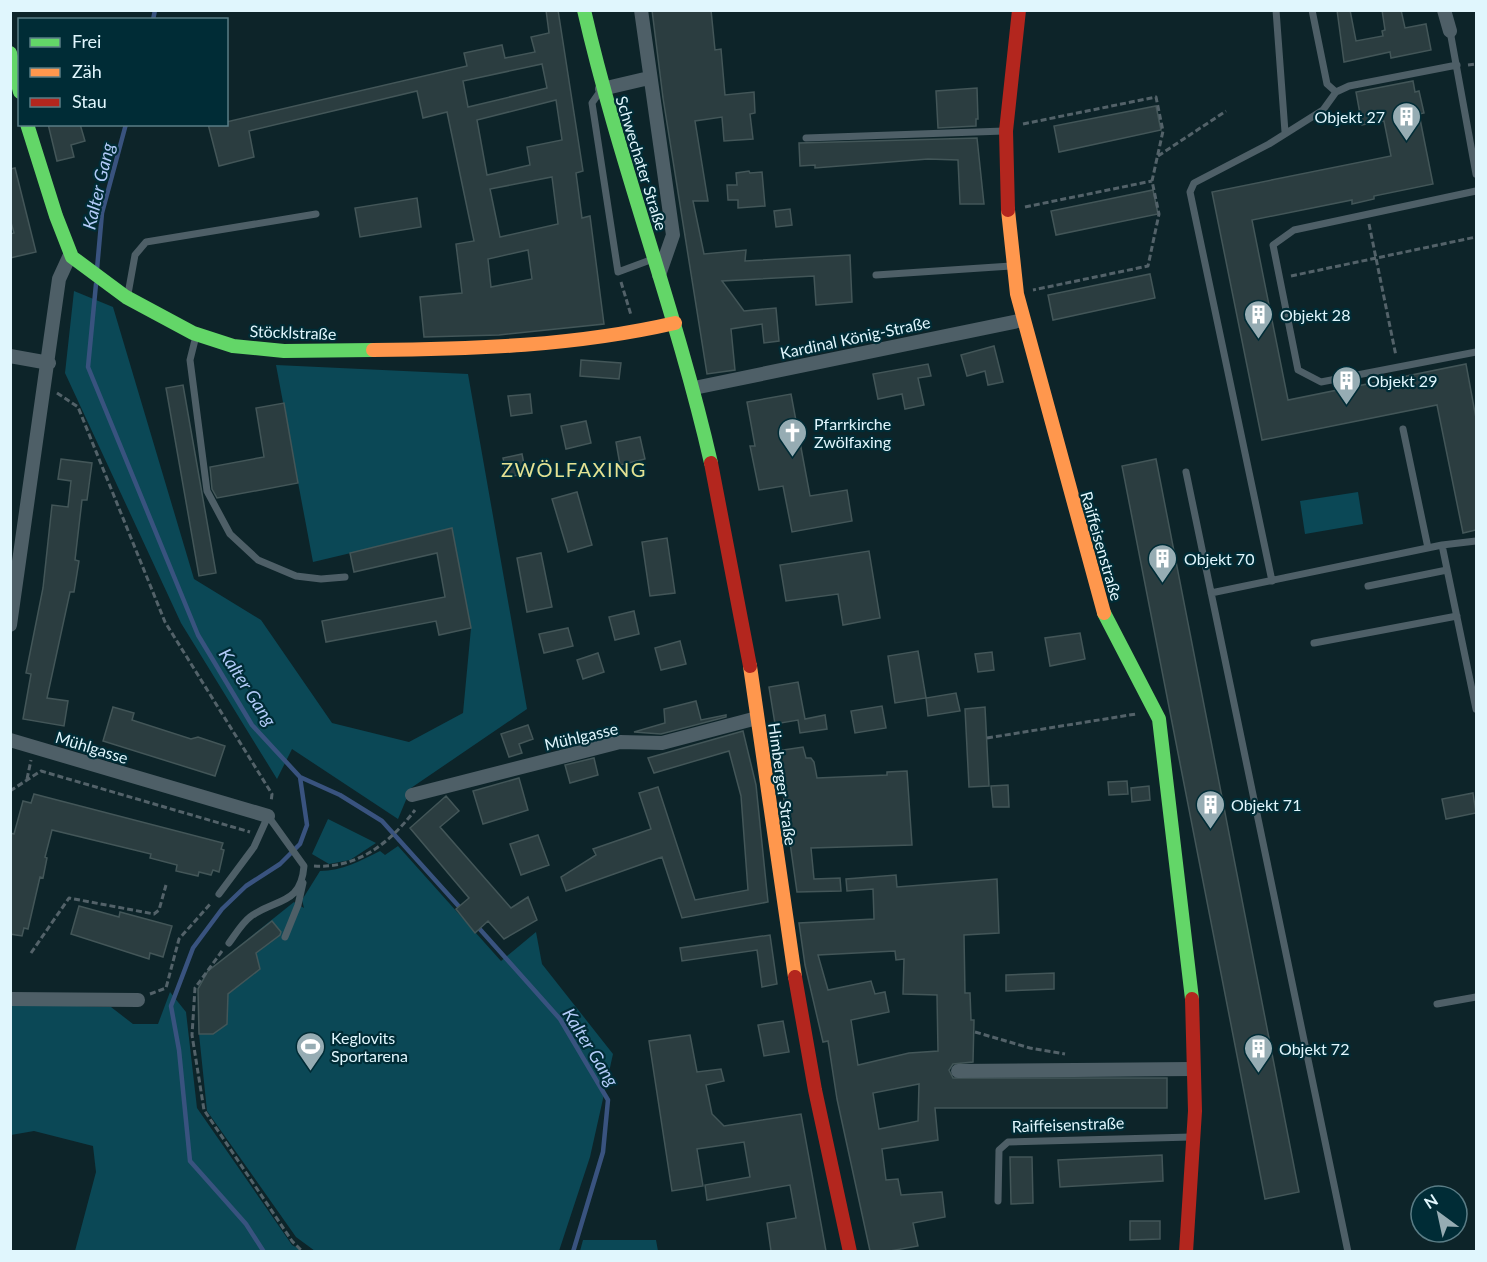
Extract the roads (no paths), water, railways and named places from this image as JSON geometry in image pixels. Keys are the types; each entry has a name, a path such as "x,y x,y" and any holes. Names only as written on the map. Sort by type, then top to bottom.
{"street":[{"name":"Schwechater Straße","path":"584,10 602,89 675,324"},
{"path":"641,10 673,235 659,275"},
{"name":"Raiffeisenstraße","path":"1019,10 1006,129 1008,210 1012,266 1017,294 1100,605 1159,719 1193,1006 1192,1069 1195,1111 1186,1251"},
{"path":"1444,10 1450,31"},
{"path":"10,53 18,84"},
{"path":"602,89 649,78"},
{"path":"10,625 46,386 59,279 70,255 28,126"},
{"name":"Stöcklstraße","path":"70,255 127,297 197,333 232,345 271,351 453,349 582,341 675,324"},
{"name":"Kardinal König-Straße","path":"694,388 1023,320"},
{"name":"Himberger Straße","path":"675,324 694,388 722,518 757,718 785,922 815,1090 850,1251"},
{"path":"10,356 49,363"},
{"name":"Mühlgasse","path":"412,795 620,742 662,743 757,718"},
{"name":"Mühlgasse","path":"10,740 268,816"},
{"path":"10,999 138,1000"},
{"path":"958,1071 1192,1069"}],"lane":[{"path":"1276,10 1285,132"},
{"path":"1312,10 1327,84 1336,92"},
{"path":"1450,31 1476,174"},
{"path":"1272,581 1190,192 1194,183 1199,179 1269,144 1323,110 1336,92 1348,86 1457,65"},
{"path":"602,89 592,103 618,272 654,258"},
{"path":"806,138 1006,129"},
{"path":"1476,191 1294,230 1273,245 1298,370 1321,382 1476,352"},
{"path":"127,297 135,255 146,242 316,214"},
{"path":"876,276 1012,266"},
{"path":"197,333 189,360 207,491 230,534 258,560 296,576 321,579 345,576"},
{"path":"1403,429 1428,548"},
{"path":"1186,472 1348,1251"},
{"path":"1211,593 1442,545 1476,541"},
{"path":"1442,545 1476,709"},
{"path":"1368,586 1447,570"},
{"path":"1314,643 1457,616"},
{"path":"268,816 304,866 298,905 285,937"},
{"path":"219,894 254,847 268,816"},
{"path":"229,943 249,917 289,897 303,883"},
{"path":"1437,1004 1476,998"},
{"name":"Raiffeisenstraße","path":"998,1201 999,1150 1008,1142 1193,1137"}],"waterway":[{"name":"Kalter Gang","path":"153,18 155,10"},
{"name":"Kalter Gang","path":"97,269 102,213 125,126"},
{"name":"Kalter Gang","path":"96,284 88,367 198,635 252,725 300,777 340,795 382,821 463,911"},
{"path":"264,1252 246,1224 190,1161 179,1050 171,1006 193,948 222,909 246,886 280,864 300,844 307,825 300,777"},
{"name":"Kalter Gang","path":"477,926 560,1019 608,1100 603,1152 573,1252"}],"place":[{"name":"Objekt 27","path":"1406,142"},
{"name":"Objekt 28","path":"1259,340"},
{"name":"Objekt 29","path":"1346,406"},
{"name":"Pfarrkirche Zwölfaxing","path":"793,458"},
{"name":"Objekt 70","path":"1163,584"},
{"name":"Objekt 71","path":"1210,830"},
{"name":"Keglovits Sportarena","path":"310,1072"},
{"name":"Objekt 72","path":"1258,1074"}],"district":[{"name":"ZWÖLFAXING","path":"574,469"}]}
